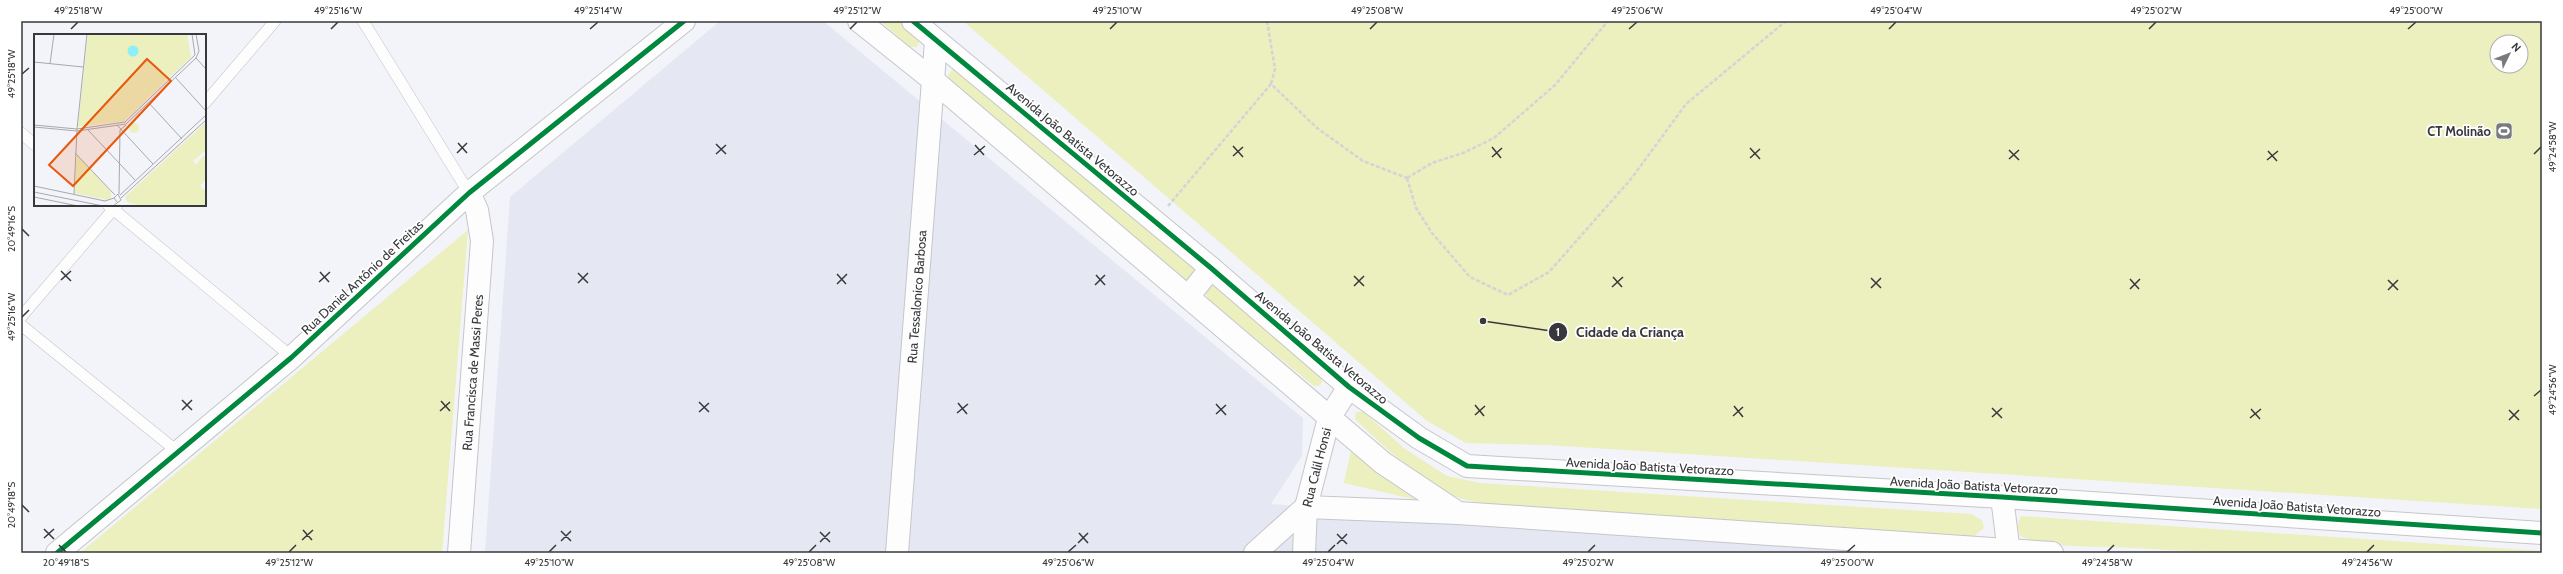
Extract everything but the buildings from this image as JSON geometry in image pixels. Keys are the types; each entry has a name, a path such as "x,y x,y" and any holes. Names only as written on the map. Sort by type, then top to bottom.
{"street":[{"name":"Rua Daniel Antônio de Freitas","path":"57,553 292,356 469,194 684,21"},
{"path":"859,21 934,81 1383,463 1458,514"},
{"name":"Avenida João Batista Vetorazzo","path":"913,21 1211,268 1349,387 1418,438 1467,466 2002,497 2542,533"},
{"name":"Rua Tessalonico Barbosa","path":"897,553 936,41"},
{"name":"Rua Francisca de Massi Peres","path":"459,553 482,241 477,210 469,194"},
{"path":"1188,297 1211,268"},
{"name":"Rua Calil Honsi","path":"1304,553 1306,507 1329,418 1349,387"},
{"path":"2002,497 2009,551"},
{"path":"1255,553 1306,507 1458,514 2052,553"}],"lane":[{"path":"206,102 275,21"},
{"path":"364,21 469,194"},
{"path":"21,133 34,144"},
{"path":"21,317 113,206 292,356"},
{"path":"21,325 178,452"}],"path":[{"path":"1155,222 1271,84 1276,69 1268,21"},
{"path":"1407,178 1432,163 1463,153 1494,138 1555,85 1608,21"},
{"path":"1407,178 1416,208 1432,233 1470,277 1508,295 1549,272 1631,179 1686,104 1786,21"},
{"path":"1271,84 1317,128 1363,161 1407,178"}],"shaded area":[{"path":"720,21 823,21 1303,418 1302,456 1271,504 1902,553 485,553 510,197"}],"green space":[{"path":"880,21 900,21 919,37 920,41 917,47 910,47"},
{"path":"963,21 2542,21 2542,509 1547,445 1466,443 1427,421"},
{"path":"953,68 1196,270 1191,280 1186,281 950,82 948,76"},
{"path":"468,230 442,553 80,553"},
{"path":"1215,286 1322,375 1322,382 1319,386 1314,386 1208,300 1206,293 1208,287"},
{"path":"1356,412 1364,412 1405,449 1447,476 1480,483 1971,514 1982,520 1984,528 1973,537 1492,505 1459,498 1445,492 1418,475 1355,419"},
{"path":"1352,445 1430,503 1344,483"},
{"path":"2021,516 2542,551 2542,553 2287,554 2060,545 2032,540 2020,536 2017,526"}],"cycle path":[{"path":"57,553 292,357 469,193 684,21"},
{"path":"913,21 1211,268 1349,387 1419,438 1467,466 2002,497 2542,533"}],"place":[{"name":"CT Molinão","path":"2504,131"},
{"name":"Cidade da Criança","path":"1483,321"}]}
